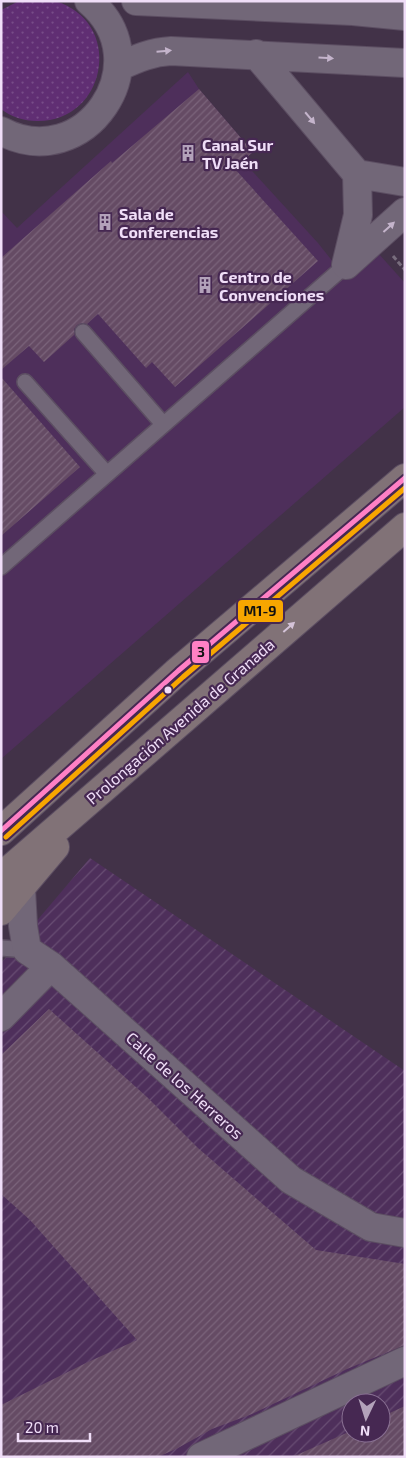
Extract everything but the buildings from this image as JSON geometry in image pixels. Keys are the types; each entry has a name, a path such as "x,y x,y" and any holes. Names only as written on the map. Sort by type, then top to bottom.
{"main road":[{"path":"1,831 178,671 405,478"},
{"name":"Prolongación Avenida de Granada","path":"1,911 11,883 108,782 405,527"}],"street":[{"path":"1,131 21,139 34,141 48,140 75,133 97,117 105,106 112,94 118,68 116,41 111,29 96,7 89,1"},
{"path":"136,1 353,11 405,16"},
{"path":"118,68 141,56 171,50 405,63"},
{"path":"256,54 357,174 358,215 346,265"},
{"path":"357,174 405,182"},
{"path":"346,265 405,212"},
{"name":"Calle de los Herreros","path":"11,883 23,926 14,949 51,966 291,1180 371,1227 405,1233"},
{"path":"1,1017 51,966"},
{"path":"201,1457 405,1361"}],"lane":[{"path":"1,566 346,265"},
{"path":"83,332 163,424"},
{"path":"24,382 107,474"}],"path":[{"path":"388,250 405,270"}],"shaded area":[{"path":"19,1 61,3 81,15 93,32 99,52 98,72 91,91 78,106 60,117 37,121 27,120 13,116 1,109 1,10"},
{"path":"188,72 199,89 253,152 243,161 318,243 345,277 378,253 405,283 405,407 1,759 1,211 17,228"},
{"path":"90,858 405,1071 405,1457 1,1457 1,963"}],"transit line":[{"name":"3","path":"1,831 178,671 405,478"},
{"name":"M1-9","path":"6,837 183,677 405,488"}],"place":[{"name":"Canal Sur TV Jaén","path":"188,153"},
{"name":"Sala de Conferencias","path":"105,222"},
{"name":"Centro de Convenciones","path":"205,285"}]}
